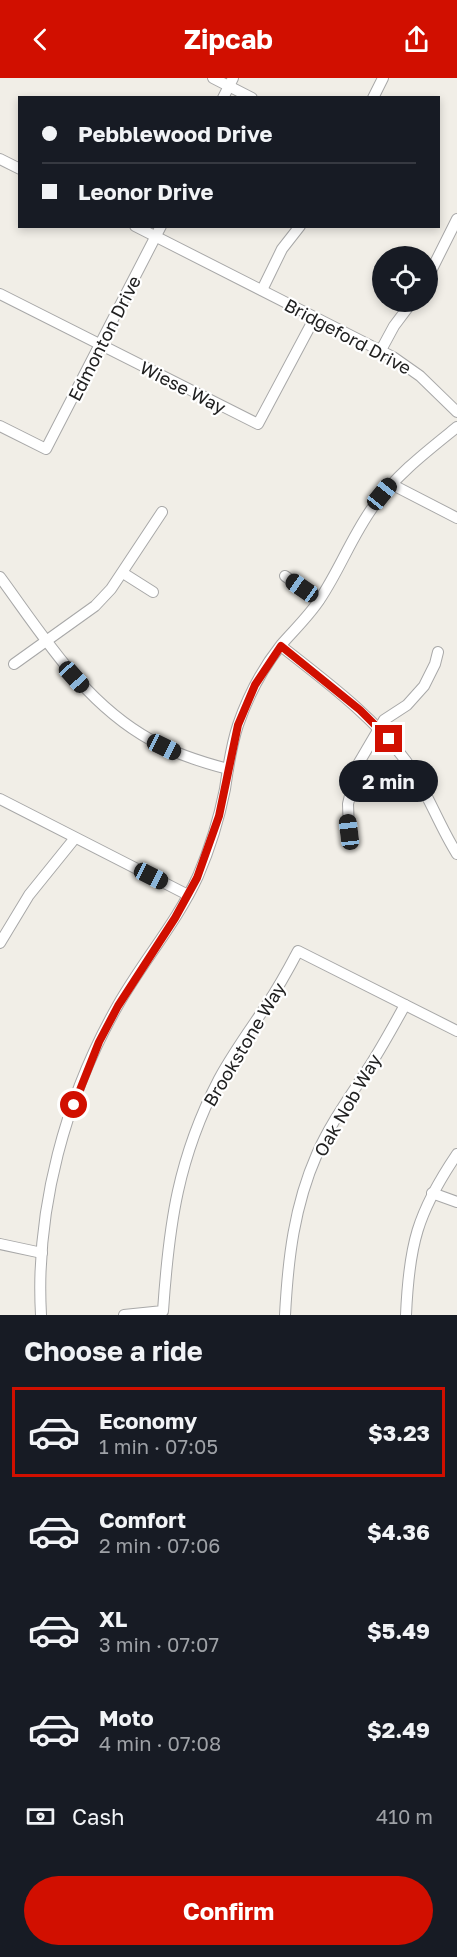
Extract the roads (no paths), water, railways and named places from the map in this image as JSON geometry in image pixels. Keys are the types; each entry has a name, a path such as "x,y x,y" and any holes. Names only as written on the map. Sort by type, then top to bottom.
{"street":[{"path":"213,78 231,82 249,96"},
{"path":"374,96 383,78"},
{"path":"224,96 231,82"},
{"path":"0,159 18,168"},
{"path":"438,257 457,219"},
{"name":"Bridgeford Drive","path":"143,228 158,232 262,290 381,350 420,376 457,412"},
{"path":"262,290 282,249 298,228"},
{"name":"Edmonton Drive","path":"0,426 46,449 158,232"},
{"name":"Wiese Way","path":"0,294 258,424 315,317"},
{"path":"381,350 404,312"},
{"path":"41,1315 42,1253 49,1199 57,1159 82,1080 118,1006 188,895 211,841 233,742 247,700 269,662 319,600 362,524 391,484 420,456 457,427"},
{"path":"391,484 457,518"},
{"path":"15,664 95,606 123,573 162,512"},
{"path":"123,573 153,592"},
{"path":"285,576 319,600"},
{"path":"0,577 74,677 92,697 128,726 176,753 228,770"},
{"path":"281,646 360,710 378,728 407,763 453,837 457,854"},
{"path":"349,832 348,804 355,774 384,720 407,705 424,686 438,652"},
{"path":"0,799 188,895"},
{"path":"0,943 29,894 75,838"},
{"name":"Brookstone Way","path":"124,1315 163,1311 169,1232 179,1181 191,1141 220,1077 283,980 298,951 457,1031"},
{"name":"Oak Nob Way","path":"285,1315 287,1272 292,1236 308,1177 328,1132 372,1063 405,1005"},
{"path":"405,1315 410,1258 422,1214 432,1193 457,1154"},
{"path":"432,1193 457,1202"},
{"path":"0,1244 42,1253"}]}
